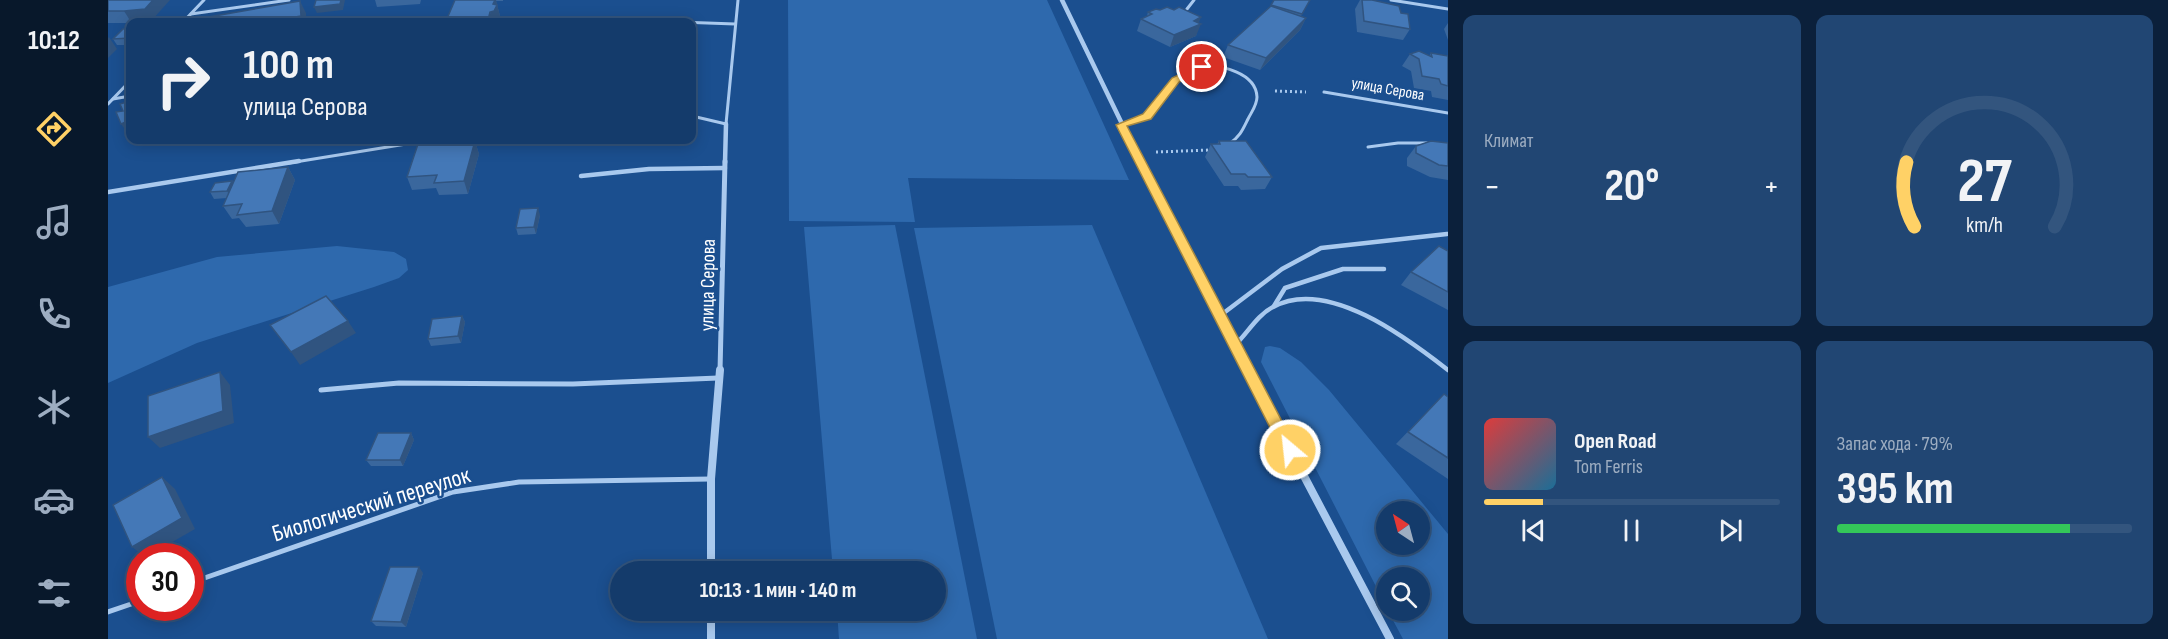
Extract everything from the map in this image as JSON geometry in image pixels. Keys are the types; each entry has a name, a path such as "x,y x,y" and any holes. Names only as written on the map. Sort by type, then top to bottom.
{"street":[{"path":"1062,0 1121,125 1221,315 1234,346 1390,639"},
{"name":"улица Серова","path":"711,561 711,480 722,340 726,123"},
{"path":"711,621 711,639"}],"lane":[{"path":"187,18 204,0"},
{"path":"191,14 289,0"},
{"name":"улица Серова","path":"726,123 738,0"},
{"path":"1187,9 1194,0"},
{"path":"1390,0 1448,9"},
{"path":"1437,0 1439,8"},
{"path":"696,23 735,24"},
{"path":"1121,125 1147,117 1175,80 1192,70 1202,67 1220,68 1246,78 1256,90 1257,98 1243,133 1231,144 1212,150"},
{"path":"108,104 126,85"},
{"name":"улица Серова","path":"1324,92 1448,113"},
{"path":"113,99 126,97"},
{"path":"696,117 726,123"},
{"path":"1368,147 1398,143 1438,143"},
{"path":"108,192 406,144"},
{"path":"581,176 649,170 725,168"},
{"path":"1221,315 1262,283 1307,254 1321,249 1448,234"},
{"path":"1234,346 1274,306 1285,288 1343,269 1384,269"},
{"path":"1274,306 1295,300 1328,301 1350,307 1418,347 1448,370"},
{"path":"321,390 399,383 573,384 718,378"},
{"name":"Биологический переулок","path":"204,578 453,492 519,482 711,480"},
{"path":"108,612 126,606"}],"path":[{"path":"1256,90 1324,92"},
{"path":"1137,152 1212,150"}],"shaded area":[{"path":"788,0 1047,0 1129,180 908,178 915,222 789,221"},
{"path":"895,225 977,639 839,639 838,621 946,621 946,561 832,561 804,227"},
{"path":"1092,225 1268,639 997,639 914,228"},
{"path":"337,246 394,252 406,259 408,270 399,278 374,287 197,343 108,383 108,287 217,257"},
{"path":"1270,346 1280,348 1301,362 1329,390 1421,501 1376,501 1376,555 1430,555 1430,512 1448,534 1448,639 1403,639 1393,621 1430,621 1430,567 1376,567 1376,586 1261,362 1265,347"}],"building":[{"path":"108,0 153,0 145,9 108,11"},
{"path":"316,0 341,0 340,4 314,7"},
{"path":"455,0 495,0 493,4 497,5 494,11 490,12 488,18 447,18"},
{"path":"1274,0 1310,0 1302,14 1271,5"},
{"path":"1362,0 1399,6 1401,13 1408,14 1410,29 1364,21"},
{"path":"300,1 301,16 203,18"},
{"path":"1271,6 1306,18 1266,58 1228,45"},
{"path":"1167,7 1174,10 1179,7 1201,17 1194,21 1201,24 1174,35 1141,19 1152,14 1148,12"},
{"path":"126,29 126,38 113,39"},
{"path":"1419,51 1432,57 1431,53 1448,56 1448,86 1441,84 1439,79 1422,76 1419,59 1410,54"},
{"path":"126,102 126,122 121,124 116,112 123,111 120,104"},
{"path":"1219,141 1246,141 1272,177 1231,174 1211,144 1220,144"},
{"path":"1431,141 1448,143 1448,166 1439,165 1416,153 1416,146"},
{"path":"418,144 474,144 464,181 434,183 437,175 407,177"},
{"path":"288,167 272,211 237,215 242,204 223,206 238,172"},
{"path":"232,181 227,191 210,192 215,183"},
{"path":"538,208 534,227 516,228 520,209"},
{"path":"1439,246 1448,251 1448,292 1411,272"},
{"path":"326,296 348,321 291,352 270,325"},
{"path":"462,316 458,336 428,339 432,319"},
{"path":"220,372 223,411 148,437 148,396"},
{"path":"1444,394 1448,397 1448,458 1408,432"},
{"path":"378,433 411,433 400,460 366,460"},
{"path":"162,477 182,518 139,543 130,543 113,505"},
{"path":"390,567 419,567 401,622 371,621"}],"route":[{"path":"1202,67 1175,80 1147,117 1121,125 1290,450"}]}
